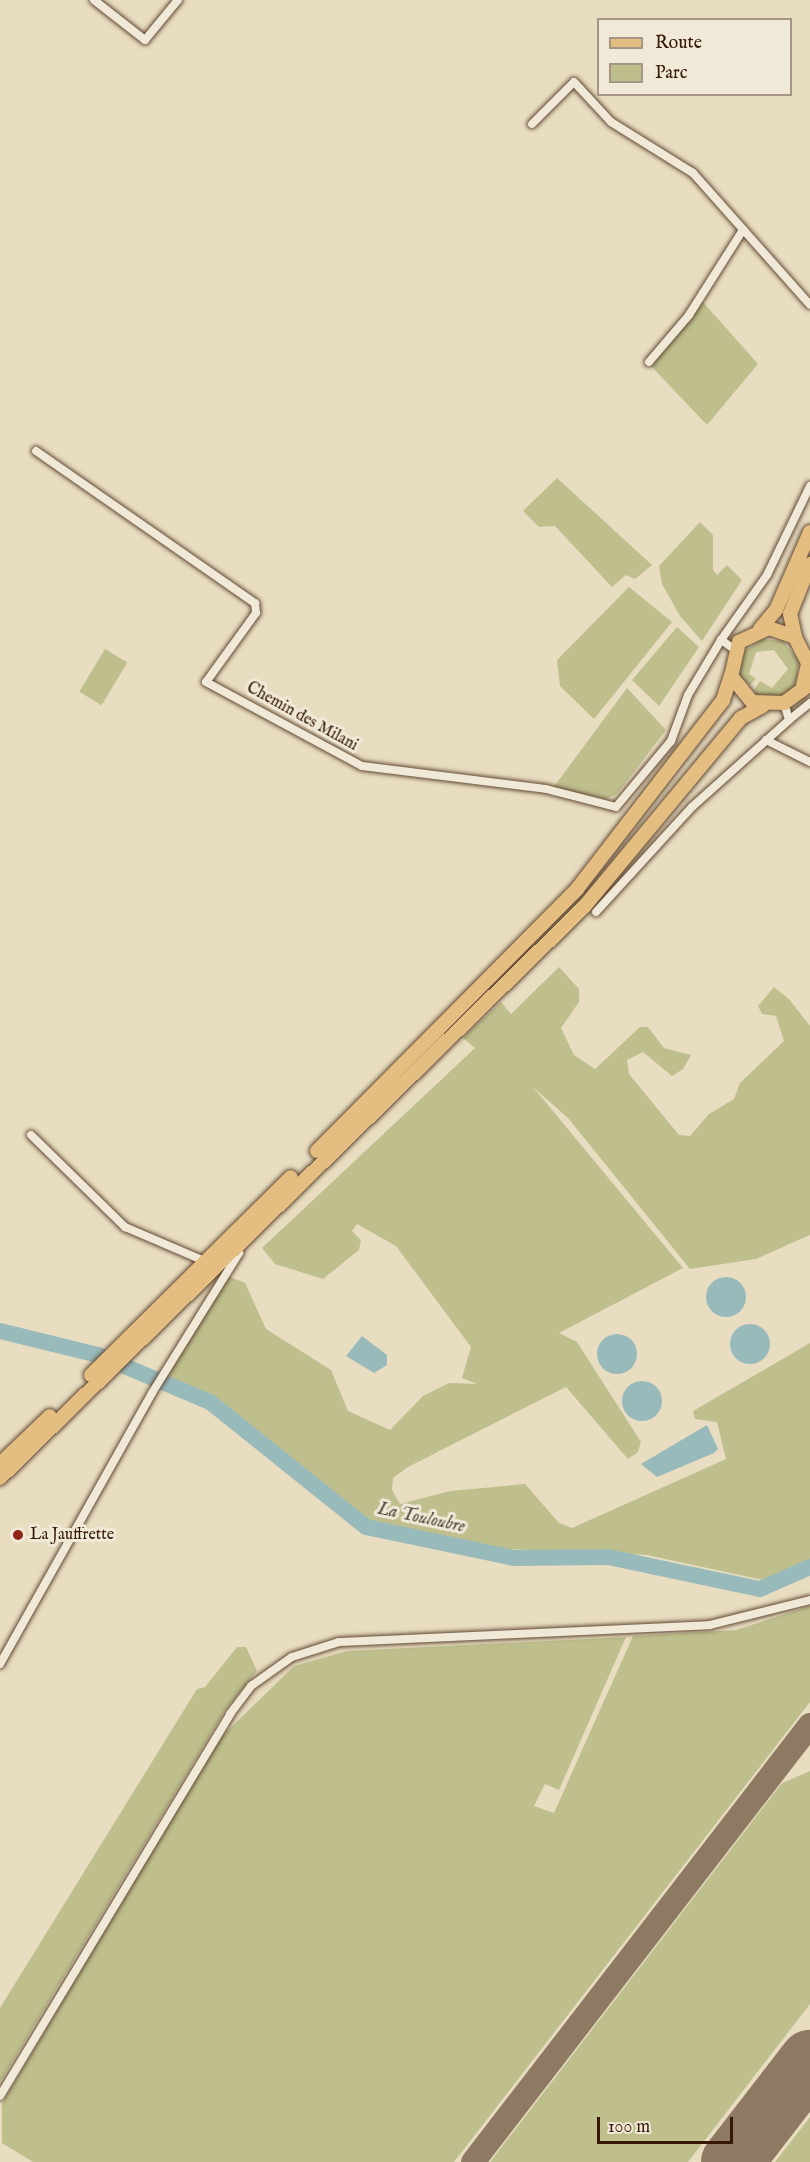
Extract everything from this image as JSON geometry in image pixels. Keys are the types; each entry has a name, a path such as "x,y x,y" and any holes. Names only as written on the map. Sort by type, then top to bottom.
{"main road":[{"path":"0,1478 121,1351 229,1245 561,906 718,707 731,676 734,649 760,629 776,610 810,532"},
{"path":"795,637 790,614 810,564"},
{"path":"229,1245 584,907 741,718 763,706 784,703 806,687 807,651 795,637 778,629 760,629"},
{"path":"731,676 742,695 763,706"},
{"path":"0,1464 100,1373"}],"street":[{"path":"94,0 145,40 178,0"},
{"path":"532,124 574,82 611,122 693,173 810,304"},
{"path":"649,362 689,315 743,230"},
{"name":"Chemin des Milani","path":"36,451 255,603 256,613 206,682 362,766 546,789 616,807 671,741 688,695 721,640"},
{"path":"734,649 721,640 768,575 810,486"},
{"path":"784,703 789,720"},
{"path":"596,912 692,807 810,703"},
{"path":"766,740 810,762"},
{"path":"31,1135 124,1227 210,1264"},
{"path":"0,1664 152,1393 239,1253 229,1245"},
{"path":"0,2096 230,1714 251,1686 292,1658 339,1641 710,1625 810,1600"}],"green space":[{"path":"702,301 758,364 707,425 650,365"},
{"path":"557,478 652,565 635,579 626,575 612,587 555,526 539,527 523,511"},
{"path":"700,522 713,535 713,570 717,575 727,565 742,580 702,641 680,616 662,584 659,566"},
{"path":"629,587 672,622 594,719 560,686 557,660"},
{"path":"677,627 699,647 659,706 632,680"},
{"path":"762,639 783,641 799,661 795,686 783,696 758,697 754,690 760,681 772,688 788,669 774,650 756,652 749,674 756,679 750,685 738,674 742,653"},
{"path":"105,649 127,662 102,705 79,692"},
{"path":"627,688 666,730 617,794 606,799 553,788"},
{"path":"559,967 579,989 579,1002 561,1028 574,1055 595,1069 640,1027 648,1027 664,1048 691,1055 683,1069 672,1076 643,1052 627,1060 629,1074 679,1135 690,1136 709,1114 734,1099 740,1083 784,1041 776,1016 762,1014 758,1006 774,987 789,999 810,1026 810,1235 756,1259 690,1269 568,1118 533,1087 683,1268 559,1333 577,1342 641,1442 638,1452 628,1459 566,1387 408,1467 393,1478 392,1490 400,1504 450,1491 525,1484 559,1523 572,1528 726,1459 717,1422 695,1419 693,1411 810,1343 810,1561 763,1580 647,1555 508,1549 428,1537 363,1519 211,1394 166,1379 227,1276 245,1283 266,1329 331,1370 348,1411 390,1430 423,1396 449,1383 477,1384 462,1378 471,1347 396,1246 357,1224 352,1231 361,1240 359,1250 323,1279 275,1264 262,1248 475,1048 463,1038 501,1002 511,1014"},
{"path":"810,1606 810,1702 454,2162 33,2162 2,2143 2,2104 216,1742 294,1666 347,1651 626,1637 559,1790 545,1784 534,1806 554,1813 633,1636 736,1630"},
{"path":"237,1647 246,1647 257,1671 227,1707 0,2082 0,2008 197,1689 205,1687"},
{"path":"810,1771 810,2004 688,2162 490,2162 782,1783"},
{"path":"810,2117 810,2162 775,2162"}],"water":[{"path":"726,1277 734,1278 740,1283 745,1289 745,1305 740,1311 734,1316 726,1317 718,1316 712,1311 707,1305 706,1297 707,1289 712,1283 718,1278"},
{"path":"750,1324 758,1325 764,1330 769,1336 769,1352 764,1358 758,1363 750,1364 742,1363 736,1358 731,1352 730,1344 731,1336 736,1330 742,1325"},
{"path":"617,1334 625,1335 631,1340 636,1346 636,1362 631,1368 625,1373 617,1374 609,1373 603,1368 598,1362 597,1354 598,1346 603,1340 609,1335"},
{"path":"362,1336 387,1355 387,1365 374,1373 346,1356"},
{"path":"642,1381 650,1382 656,1387 661,1393 661,1409 656,1415 650,1420 642,1421 634,1420 628,1415 623,1409 622,1401 623,1393 628,1387 634,1382"},
{"path":"707,1425 718,1449 714,1453 657,1477 641,1464"}],"waterway":[{"name":"La Touloubre","path":"0,1331 98,1355 210,1402 366,1527 514,1558 608,1557 760,1589 810,1567"}],"taxiway":[{"path":"473,2162 810,1725"}],"runway":[{"path":"732,2162 810,2061"}],"place":[{"name":"La Jauffrette","path":"18,1535"}]}
